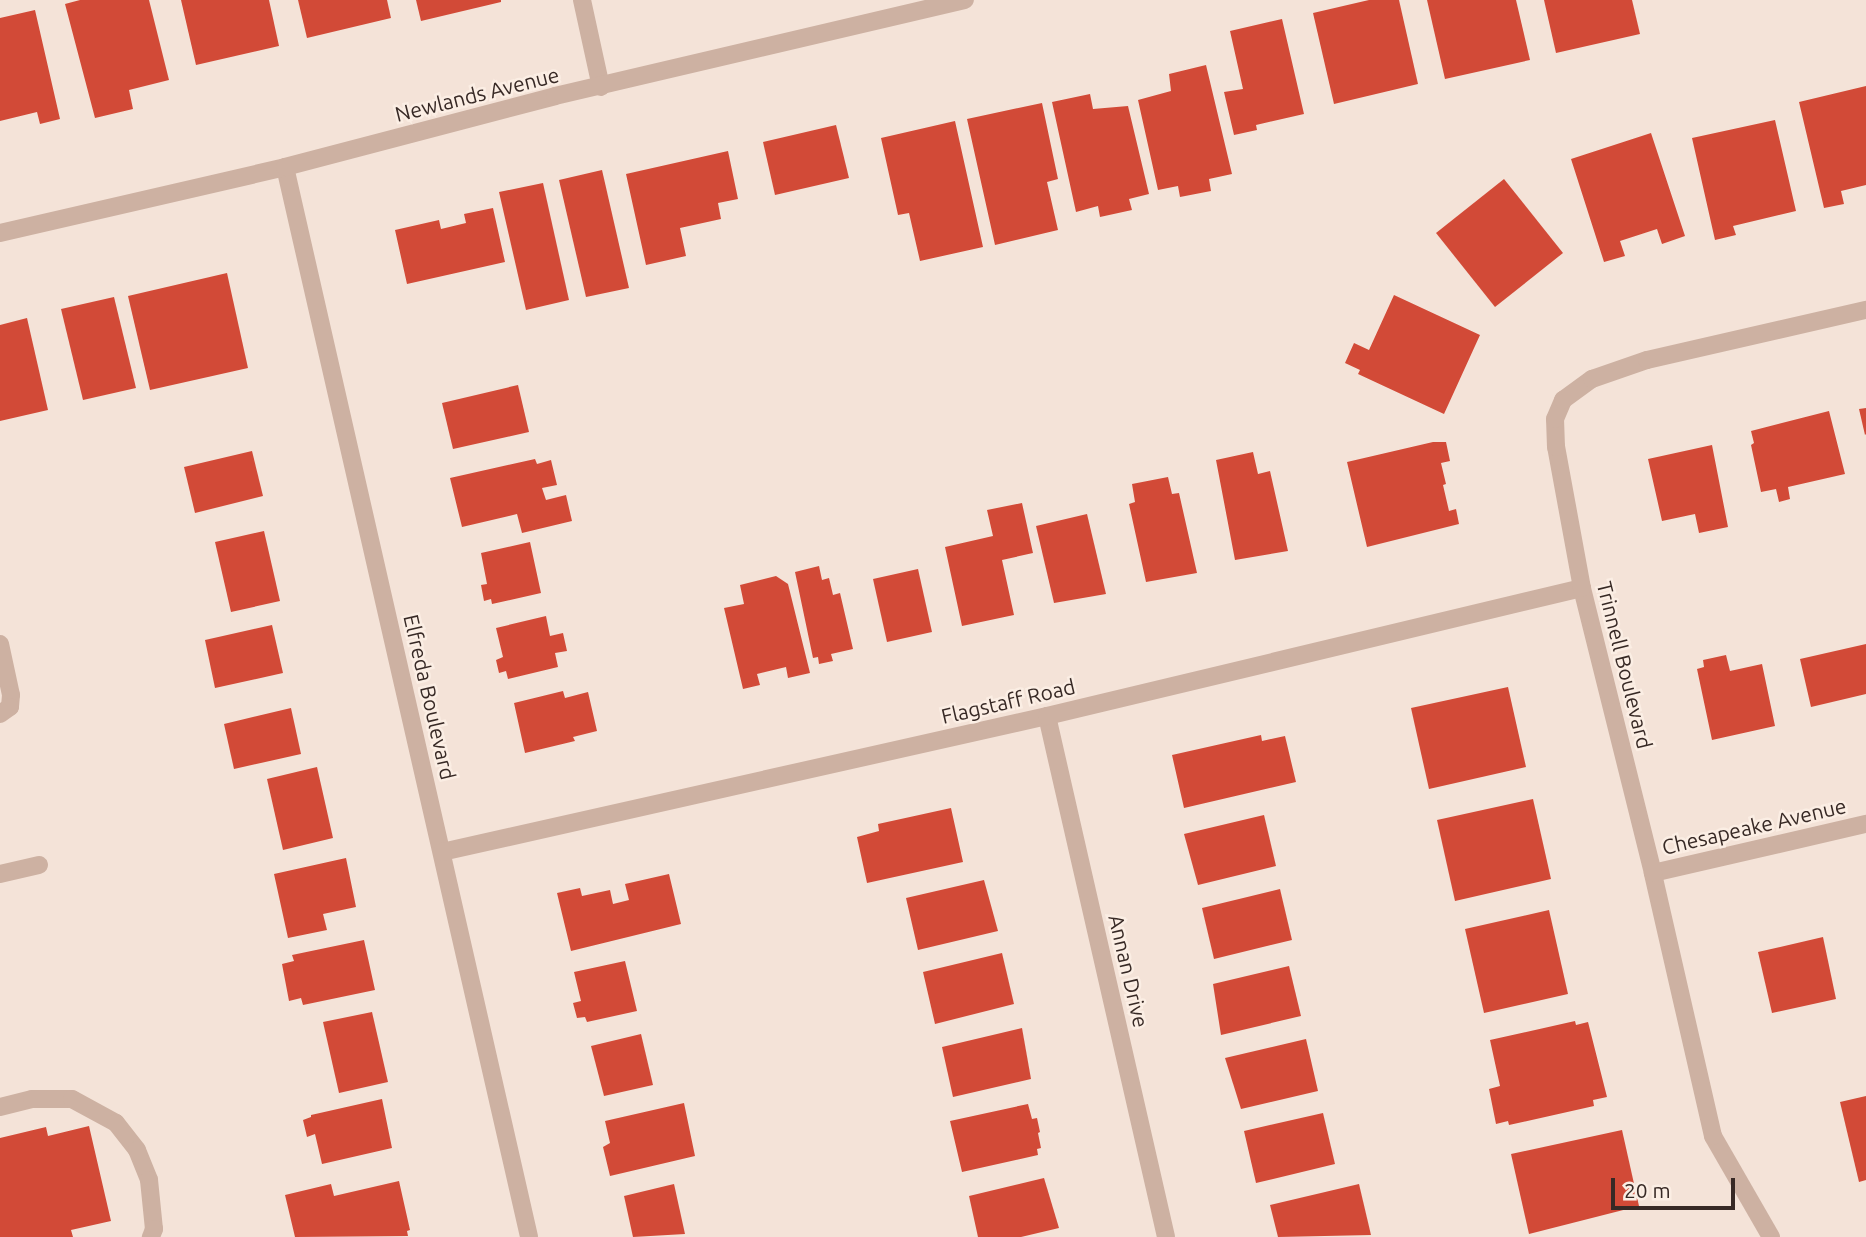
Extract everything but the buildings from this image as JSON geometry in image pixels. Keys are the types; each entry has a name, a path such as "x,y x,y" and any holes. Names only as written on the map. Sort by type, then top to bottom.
{"street":[{"path":"582,0 601,87"},
{"name":"Newlands Avenue","path":"0,233 285,167 601,87 965,0"},
{"name":"Elfreda Boulevard","path":"285,167 529,1237"},
{"name":"Trinnell Boulevard","path":"1772,1237 1713,1136 1653,873 1582,588 1556,447 1555,419 1563,400 1591,379 1647,360 1866,310"},
{"name":"Flagstaff Road","path":"442,852 1048,716 1582,588"},
{"path":"0,644 11,695 10,707 0,714"},
{"name":"Annan Drive","path":"1048,716 1166,1237"},
{"name":"Chesapeake Avenue","path":"1653,873 1866,824"},
{"path":"0,874 39,865"},
{"path":"0,1107 32,1099 72,1099 116,1123 137,1150 149,1180 154,1229 151,1237"}]}
